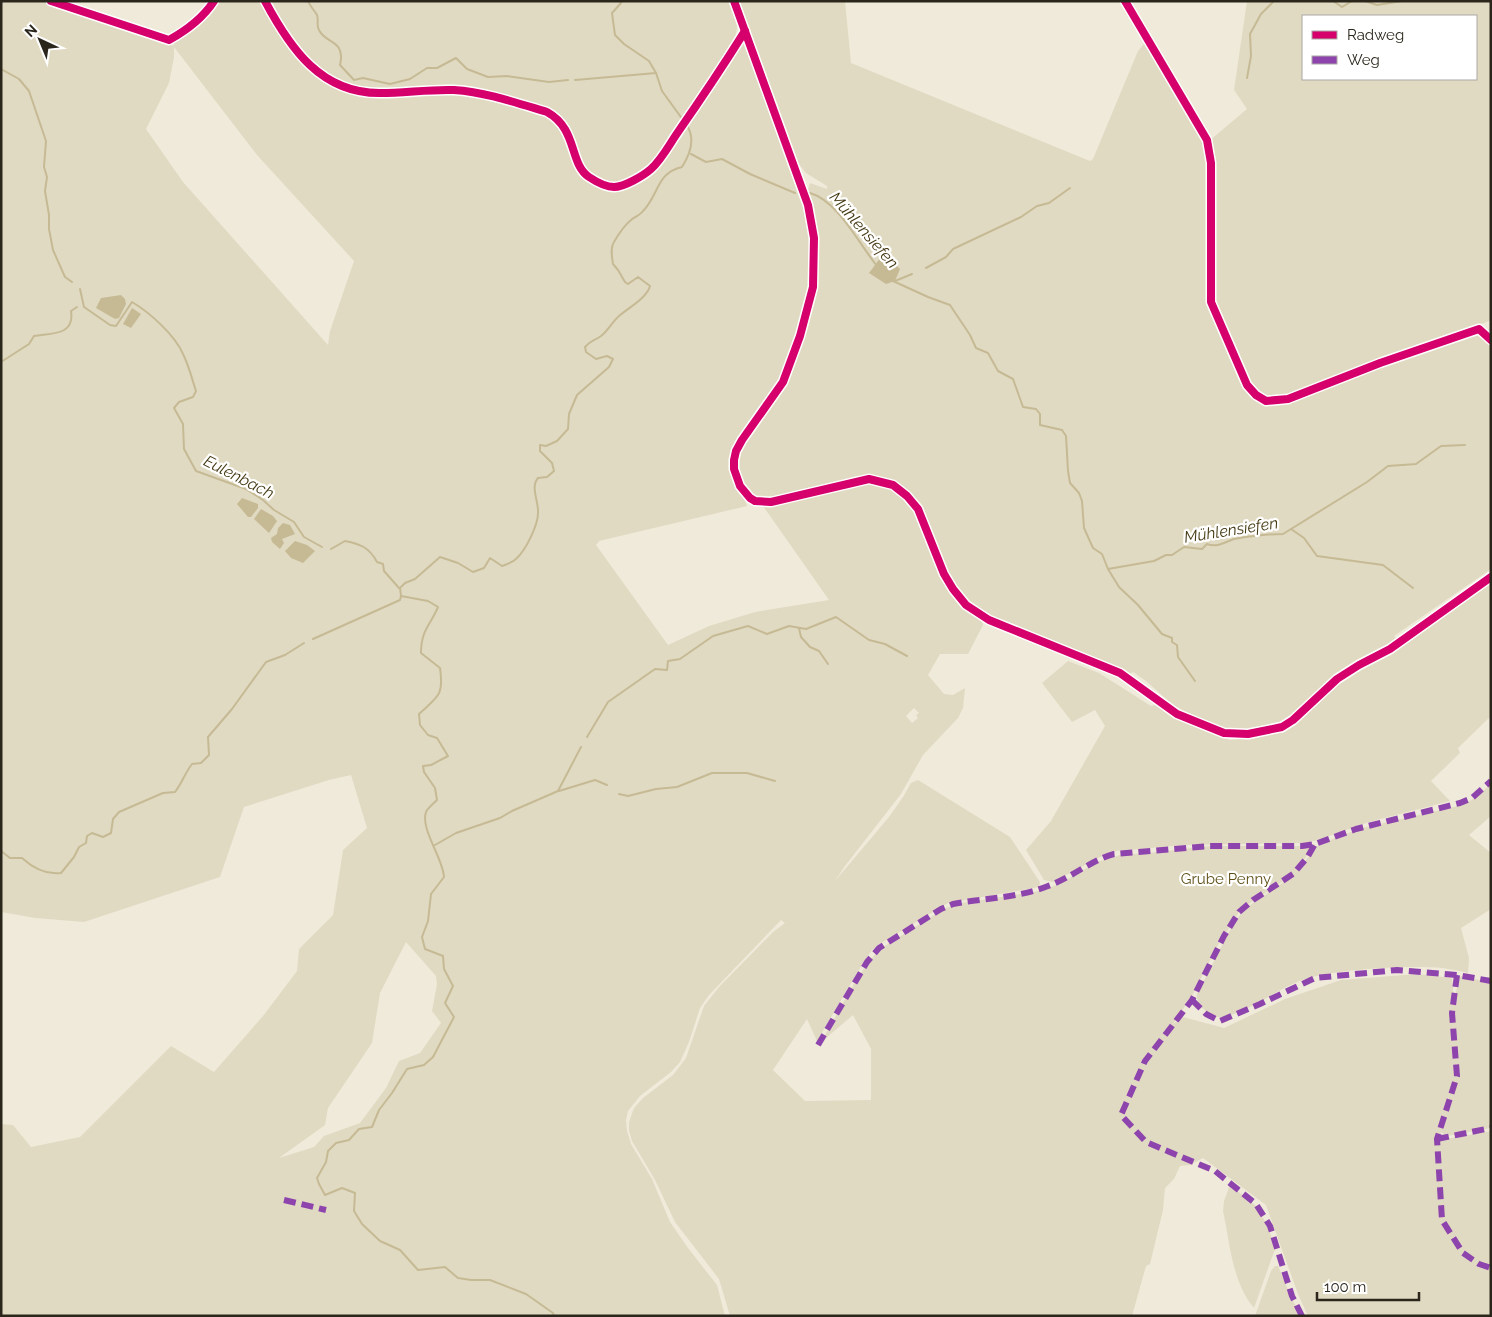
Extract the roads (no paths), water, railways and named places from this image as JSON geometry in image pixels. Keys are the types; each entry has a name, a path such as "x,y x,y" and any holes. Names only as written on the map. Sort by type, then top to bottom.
{"street":[{"path":"50,1 169,40 195,23 207,12 214,1"},
{"path":"265,1 282,33 313,69 328,80 347,88 365,92 464,91 547,112 554,116 565,128 581,169 588,176 602,184 614,187 637,179 662,156 708,90 745,31"},
{"path":"734,1 808,204 814,238 813,288 800,336 783,382 736,451 734,469 736,477 740,486 750,498 755,501 770,502 869,479 893,485 907,496 918,509 944,574 966,605 989,620 1120,673 1177,714 1224,733 1248,734 1282,727 1293,720 1337,679 1390,649 1491,577"},
{"path":"1125,1 1207,140 1211,163 1211,302 1247,385 1256,395 1266,401 1288,399 1380,363 1479,329 1491,340"}],"waterway":[{"path":"308,1 317,15 319,30 326,38 338,46 341,57 340,65 354,80 363,78 390,84 410,79 427,68 437,68 456,58 467,69 488,77 507,76 549,82 568,80"},
{"path":"620,1 621,3 612,13 615,35 624,44 649,61 656,73 662,91 683,120"},
{"path":"1247,78 1251,56 1250,34 1261,14 1274,1"},
{"path":"1333,1 1342,7 1352,1"},
{"path":"1365,1 1377,5 1402,1"},
{"path":"1,69 19,79 29,91 46,141 44,167 47,177 45,191 49,229 53,250 65,277 72,282"},
{"path":"575,80 656,73"},
{"path":"554,1316 553,1313 526,1294 490,1280 458,1278 445,1267 418,1270 400,1250 380,1241 362,1224 354,1211 355,1193 342,1188 325,1195 317,1178 326,1162 328,1151 336,1143 349,1140 359,1129 372,1127 379,1110 407,1069 424,1065 433,1057 454,1017 445,1003 453,986 444,969 443,956 425,949 422,937 428,921 431,894 444,877 443,869 426,827 426,812 437,800 435,788 424,772 423,766 431,765 448,756 437,738 428,735 420,725 419,714 435,699 440,690 440,668 421,653 424,633 438,607 428,601 401,596 400,588 405,583 415,579 440,557 458,563 473,572 484,568 490,558 502,566 516,559 524,550 534,530 537,518 536,482 538,478 547,477 554,471 552,463 540,451 540,445 546,446 557,441 568,429 569,414 577,395 609,367 613,359 607,356 596,359 586,352 585,347 599,338 619,316 641,299 650,286 638,277 628,284 625,282 613,264 613,244 626,225 648,205 662,179 667,174 682,167 688,156 692,140 686,124"},
{"name":"Mühlensiefen","path":"691,154 706,162 722,159 750,174 795,193"},
{"path":"926,268 946,257 953,249 1021,217 1037,206 1049,203 1070,188"},
{"name":"Mühlensiefen","path":"810,193 830,205 839,214 877,266"},
{"path":"895,281 912,274"},
{"name":"Mühlensiefen","path":"893,281 950,305 970,335 976,348 988,353 998,371 1013,379 1023,407 1036,409 1040,414 1040,425 1062,430 1066,436 1070,483 1079,493 1082,501 1084,528 1093,548 1102,554 1108,569 1154,561 1166,555 1172,555 1184,547 1202,549 1207,544 1218,545 1234,539 1283,534 1367,482 1388,466 1416,464 1441,446 1465,445"},
{"name":"Eulenbach","path":"80,289 84,307 110,325 116,326 132,302 161,325 174,339 187,363 196,391 193,397 179,402 174,408 183,424 184,449 196,471 246,489 294,522 304,537 322,547"},
{"name":"Eulenbach","path":"1,362 29,344 34,336 60,332 66,329 71,319 71,311 77,307"},
{"path":"1291,529 1304,538 1317,556 1383,565 1413,588"},
{"name":"Eulenbach","path":"331,549 345,541 364,547 377,562 383,564 384,571 399,588"},
{"path":"1108,569 1119,587 1138,605 1162,634 1172,638 1172,642 1177,645 1178,657 1195,681"},
{"path":"313,639 400,600 401,596"},
{"path":"587,737 608,702 655,669 667,670 668,661 680,659 713,636 748,626 767,634 789,626 806,629 836,617 869,640 885,644 907,656"},
{"path":"799,628 801,637 810,647 819,651 828,664"},
{"path":"1,851 10,858 22,858 40,870 50,873 61,873 74,857 79,847 86,843 87,836 92,833 103,837 111,833 113,819 119,812 163,793 175,792 192,764 201,763 209,755 208,737 232,709 266,662 285,655 304,643"},
{"path":"435,845 456,833 500,818 558,791 581,747"},
{"path":"619,794 628,796 656,789 677,787 712,773 747,773 775,781"},
{"path":"559,791 595,780 607,785"}],"park label":[{"name":"Grube Penny","path":"1226,879"}]}
